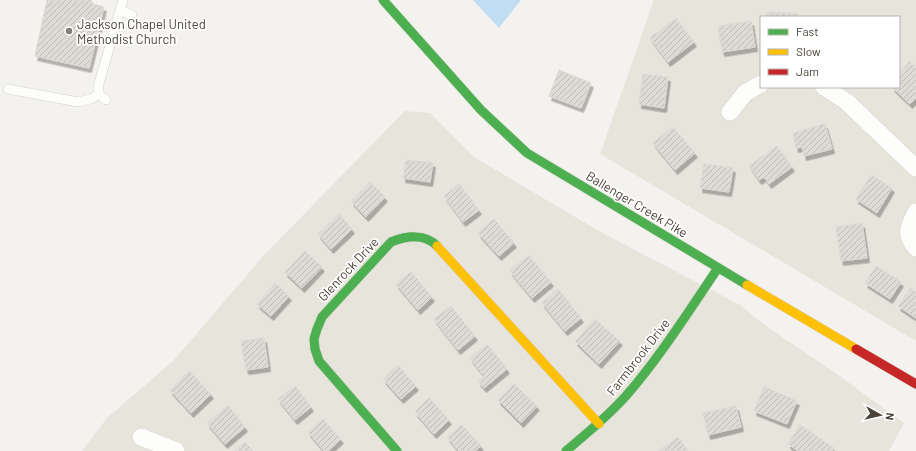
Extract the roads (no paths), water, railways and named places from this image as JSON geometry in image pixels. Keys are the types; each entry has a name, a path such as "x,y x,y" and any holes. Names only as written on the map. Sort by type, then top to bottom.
{"street":[{"name":"Ballenger Creek Pike","path":"383,0 481,110 527,153 718,268 916,384"},
{"path":"730,112 745,93 760,85"},
{"path":"826,88 847,102 916,168"},
{"path":"916,212 909,227 910,237 916,248"},
{"name":"Glenrock Drive","path":"397,451 319,361 314,350 314,338 316,327 322,317 391,242 413,236 424,238 435,244 599,424"},
{"name":"Farmbrook Drive","path":"566,451 599,424 630,392 652,364 718,268"},
{"path":"141,437 176,451"}],"lane":[{"path":"8,89 78,102 102,97 98,87 123,0"},
{"path":"120,10 132,15"}],"water":[{"path":"473,0 521,0 499,28"}],"place":[{"name":"Jackson Chapel United Methodist Church","path":"69,31"}]}
